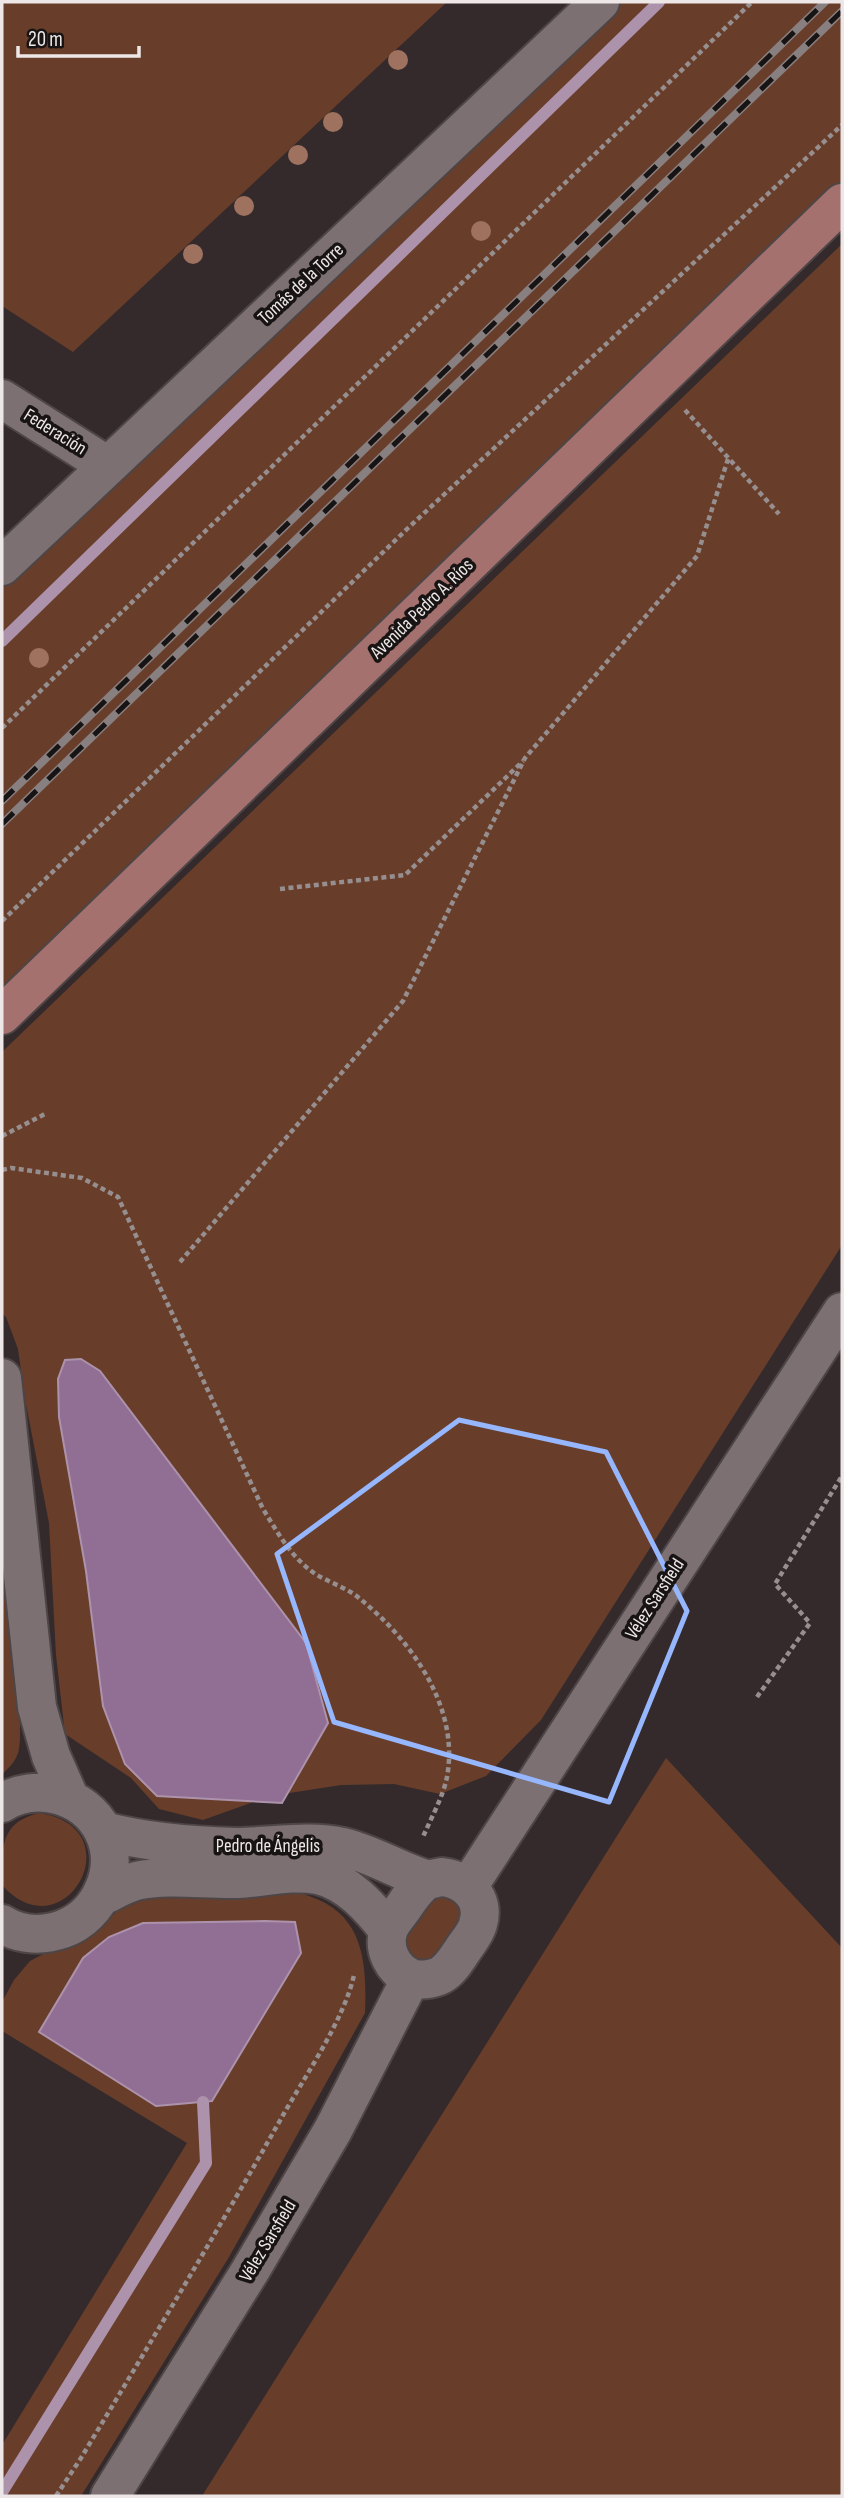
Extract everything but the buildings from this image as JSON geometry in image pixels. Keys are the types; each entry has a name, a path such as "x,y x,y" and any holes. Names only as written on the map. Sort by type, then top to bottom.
{"main road":[{"name":"Avenida Pedro A. Ríos","path":"2,1015 842,203"}],"street":[{"name":"Tomás de la Torre","path":"2,566 600,2"},
{"name":"Federación","path":"2,399 108,466"},
{"name":"Vélez Sarsfield","path":"468,1886 842,1312"},
{"path":"2,1378 37,1707 51,1756 70,1798"},
{"path":"6,1800 30,1758 37,1707"},
{"path":"4,1932 51,1933 72,1926 89,1913 102,1896 109,1875 109,1852 103,1831 89,1812 70,1798 51,1792 31,1792 6,1800"},
{"name":"Pedro de Ángelis","path":"103,1831 133,1839 172,1844 237,1847 315,1844 343,1847 428,1880"},
{"name":"Pedro de Ángelis","path":"102,1896 135,1881 319,1875 354,1894 388,1930"},
{"path":"442,1877 456,1879 468,1886 477,1898 480,1912 478,1926 451,1967 440,1976 425,1979 411,1978 398,1970 390,1958 388,1930 416,1889 428,1880 442,1877"},
{"name":"Vélez Sarsfield","path":"110,2496 250,2271 333,2130 411,1978"}],"path":[{"path":"2,728 752,2"},
{"path":"2,921 407,529 842,125"},
{"path":"659,381 779,514"},
{"path":"280,889 405,875 525,758 697,556 729,458"},
{"path":"180,1262 403,1001 525,758"},
{"path":"2,1136 45,1114"},
{"path":"2,1170 11,1168 82,1178 118,1197 263,1509 287,1548 314,1573 358,1596 399,1636 431,1682 448,1728 447,1777 423,1839"},
{"path":"757,1697 810,1623 775,1584 842,1476"},
{"path":"56,2496 250,2174 350,1993 355,1970"}],"highlighted area":[{"path":"459,1420 606,1452 687,1611 609,1802 334,1722 277,1554"}],"shaded area":[{"path":"2,2 447,2 73,352 2,306"},
{"path":"600,2 842,2 842,203 2,1015 2,566"},
{"path":"842,244 842,1245 541,1720 486,1776 440,1794 394,1784 341,1785 270,1796 203,1820 159,1809 131,1778 65,1734 56,1655 49,1523 18,1349 2,1313 2,1052"},
{"path":"81,1359 100,1371 306,1643 328,1723 282,1803 157,1796 125,1764 103,1706 86,1571 59,1417 58,1379 65,1360"},
{"path":"2,1573 20,1733 16,1758 2,1774"},
{"path":"666,1758 842,1948 842,2496 202,2496"},
{"path":"39,1813 68,1823 83,1840 86,1861 80,1881 67,1897 48,1905 25,1903 2,1885 3,1848 10,1830 26,1817"},
{"path":"428,1891 467,1904 447,1959 416,1967 398,1930"},
{"path":"145,1894 302,1894 327,1904 341,1915 358,1942 363,1959 365,2013 229,2257 81,2496 2,2496 2,2445 187,2143 2,2031 2,2002 14,1980 30,1961 51,1950 81,1940 107,1922 124,1903"},
{"path":"295,1922 301,1953 212,2101 156,2106 39,2032 83,1958 109,1937 143,1923"}],"waterway":[{"path":"2,641 659,2"},
{"path":"2,2492 206,2163 203,2102"}],"railway":[{"path":"2,801 825,2"},
{"path":"2,824 842,11"}]}
